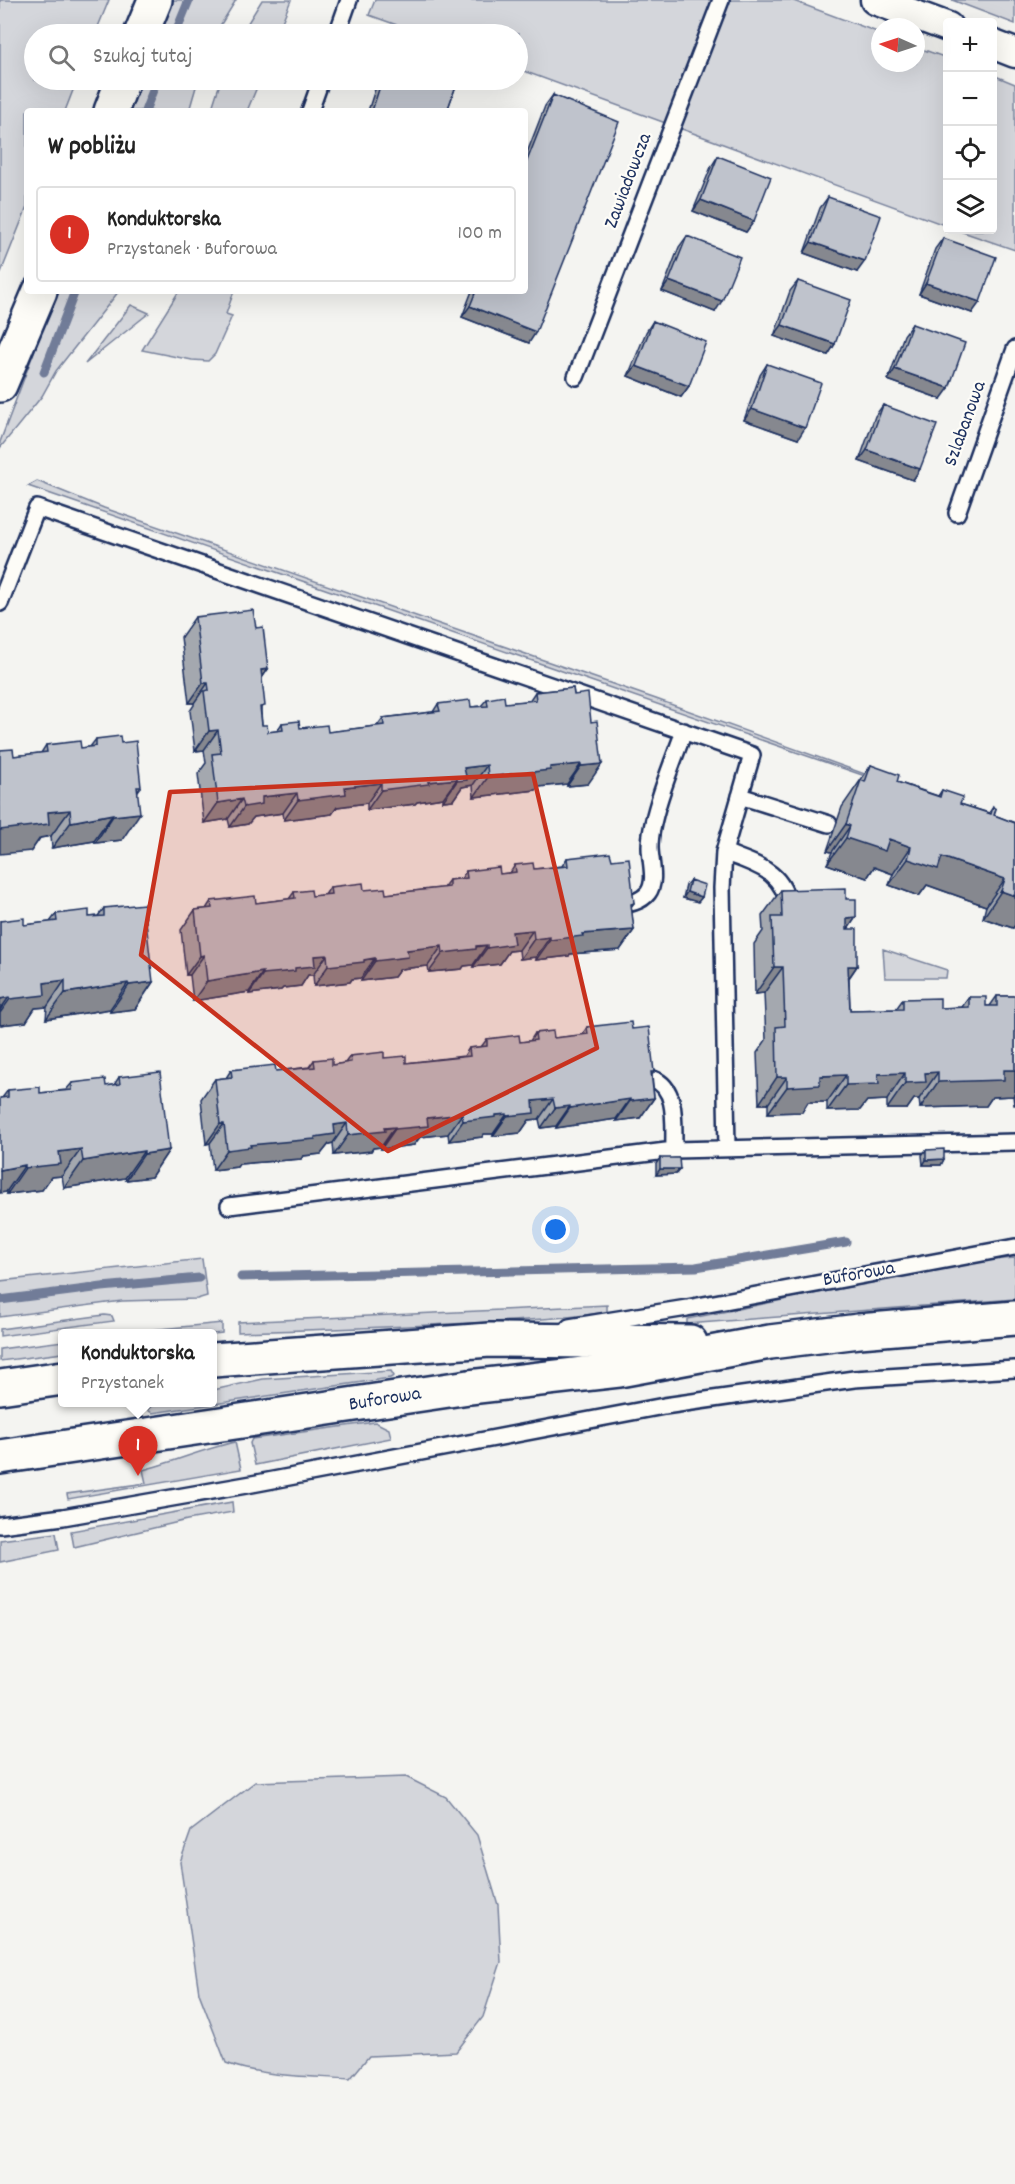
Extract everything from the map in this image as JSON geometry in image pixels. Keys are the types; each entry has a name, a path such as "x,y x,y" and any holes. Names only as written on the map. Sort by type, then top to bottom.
{"main road":[{"path":"145,24 155,0"},
{"path":"112,108 119,90"},
{"path":"0,385 39,294"},
{"name":"Buforowa","path":"0,1457 469,1387 619,1370 770,1342 859,1331 1015,1318"},
{"name":"Buforowa","path":"217,1360 490,1340 770,1342"},
{"path":"0,1387 58,1379"}],"street":[{"path":"875,0 943,25"},
{"path":"997,46 1015,53"}],"lane":[{"path":"341,24 349,0"},
{"name":"Zawiadowcza","path":"576,377 721,0"},
{"path":"311,108 317,90"},
{"name":"Szlabanowa","path":"957,513 1015,349"},
{"path":"0,603 37,508 752,754 724,852 722,888 727,1148"},
{"path":"618,905 634,903 647,895 651,888 650,847 656,813 684,731"},
{"path":"740,796 829,824"},
{"path":"724,852 768,870 781,883 790,916"},
{"path":"639,1079 652,1078 671,1094 674,1150"},
{"path":"229,1206 674,1150 1015,1142"},
{"name":"Buforowa","path":"490,1340 687,1308 1015,1247"},
{"path":"0,1525 63,1517 241,1486 664,1406 854,1379 1015,1369"}],"highlighted area":[{"path":"533,774 597,1048 388,1151 141,955 170,792"}],"shaded area":[{"path":"0,0 109,0 99,24 24,24 24,90 73,90 66,108 24,108 24,215 0,275"},
{"path":"173,0 236,0 221,24 163,24"},
{"path":"262,0 291,0 281,24 247,24"},
{"path":"375,0 791,0 871,30 871,72 925,72 925,50 943,57 943,225 528,73 528,24 394,24 369,15"},
{"path":"952,0 1015,0 1015,24"},
{"path":"997,77 1015,84 1015,250 969,234 997,234"},
{"path":"137,90 195,90 190,108 129,108"},
{"path":"218,90 256,90 248,108 212,108"},
{"path":"56,294 117,294 56,371 42,396 0,448 0,442"},
{"path":"177,294 233,294 226,314 232,316 215,354 208,361 142,350"},
{"path":"131,305 149,313 85,364"},
{"path":"37,481 104,508 656,699 1015,828 28,486"},
{"path":"883,949 947,970 946,978 885,978"},
{"path":"1015,1258 1015,1299 687,1324 687,1319 981,1261"},
{"path":"202,1259 207,1296 197,1299 122,1301 0,1317 0,1281"},
{"path":"607,1305 607,1312 539,1319 238,1332 238,1322"},
{"path":"104,1315 112,1316 114,1321 0,1336 0,1329"},
{"path":"222,1323 222,1333 217,1334 217,1329 160,1329"},
{"path":"58,1342 58,1354 0,1361 0,1349"},
{"path":"391,1371 394,1376 217,1403 217,1389 263,1379"},
{"path":"150,1407 193,1407 152,1413 148,1410"},
{"path":"375,1422 389,1429 391,1438 255,1465 250,1443 252,1439"},
{"path":"235,1442 241,1469 68,1499 67,1494 146,1483 143,1470"},
{"path":"232,1502 233,1512 187,1520 74,1547 71,1531"},
{"path":"56,1533 59,1550 0,1562 0,1540"},
{"path":"406,1777 446,1797 477,1835 498,1905 501,1962 483,2017 456,2052 369,2056 350,2079 255,2071 226,2063 199,1993 180,1862 191,1831 255,1782"}],"building":[{"path":"379,90 454,90 448,108 373,108"},
{"path":"553,95 619,122 536,332 470,306 475,294 528,294 528,158"},
{"path":"718,156 771,177 754,221 701,200"},
{"path":"828,197 881,216 865,261 811,242"},
{"path":"687,236 740,257 722,301 669,281"},
{"path":"943,238 996,257 980,302 926,283"},
{"path":"798,281 851,300 835,344 782,325"},
{"path":"653,321 706,342 689,386 636,366"},
{"path":"912,324 965,343 949,388 895,369"},
{"path":"767,364 821,383 805,428 752,409"},
{"path":"883,405 937,425 920,469 867,450"},
{"path":"253,610 256,628 263,627 268,669 261,670 265,706 260,707 262,725 267,725 268,732 283,730 282,723 299,721 300,728 327,725 328,732 384,725 383,718 440,711 438,704 470,700 471,707 488,706 487,699 504,696 505,703 536,700 535,692 573,688 574,695 588,693 591,722 597,721 602,764 550,767 550,770 488,777 487,765 464,768 467,780 428,782 429,784 381,790 381,783 345,787 346,794 298,800 297,793 262,797 262,804 244,807 242,799 218,803 212,754 221,753 218,730 209,731 204,691 209,690 208,683 203,683 195,617"},
{"path":"120,736 121,743 136,741 141,787 137,787 140,813 113,816 113,814 71,822 70,810 48,812 49,824 0,830 0,750 13,749 14,756 47,752 46,745 80,741 81,748 96,746 96,739"},
{"path":"871,765 899,775 897,782 922,791 940,797 942,790 963,797 960,804 991,814 993,807 996,809 994,815 1015,823 1015,896 1001,891 1005,879 942,857 938,869 908,859 911,847 889,839 885,851 846,838 850,826 846,824 861,780 865,782"},
{"path":"610,853 612,860 629,858 634,903 631,904 634,930 582,934 583,936 550,940 550,937 534,939 533,930 512,932 514,944 487,948 487,945 476,946 476,949 443,953 442,946 407,950 408,957 375,961 375,958 364,960 364,962 328,966 327,955 314,956 315,966 295,968 295,971 263,974 263,972 207,981 204,955 200,956 195,910 212,908 211,901 255,896 256,903 295,898 294,892 311,890 312,896 331,894 330,887 363,883 364,890 385,888 386,894 449,887 449,880 467,878 466,871 499,867 500,874 516,872 515,865 533,863 534,869 568,866 567,858"},
{"path":"690,880 705,885 702,897 687,892"},
{"path":"846,888 846,899 856,899 856,917 847,918 847,929 857,929 857,966 848,966 850,1010 903,1009 903,999 940,998 940,1008 969,1007 969,997 986,997 986,1006 997,1006 997,996 1015,996 1015,1070 1004,1070 1004,1080 938,1082 938,1072 925,1073 926,1082 905,1083 905,1073 878,1074 879,1084 846,1085 846,1075 820,1076 820,1085 787,1087 787,1077 777,1077 776,1027 785,1026 783,967 774,967 772,917 782,917 781,890"},
{"path":"144,904 153,982 129,985 128,983 65,993 65,980 44,983 45,995 0,999 0,921 24,918 24,925 57,921 56,914 89,910 89,917 104,916 104,908"},
{"path":"631,1022 632,1029 649,1027 654,1072 651,1072 654,1098 630,1101 630,1099 570,1108 570,1106 555,1108 553,1099 533,1101 534,1113 496,1115 496,1117 463,1121 462,1114 427,1118 428,1126 384,1128 385,1131 348,1135 347,1123 334,1125 335,1134 315,1137 315,1139 250,1145 251,1147 227,1150 224,1124 220,1124 215,1079 232,1077 231,1070 275,1065 276,1071 315,1067 314,1060 332,1058 332,1065 351,1062 350,1056 384,1052 384,1058 406,1056 406,1063 470,1056 469,1048 487,1046 487,1039 519,1035 520,1042 536,1040 535,1033 553,1031 554,1038 588,1034 587,1027"},
{"path":"160,1072 169,1150 144,1154 144,1151 83,1161 81,1149 59,1152 61,1164 25,1168 25,1165 0,1170 0,1098 8,1097 8,1090 40,1087 40,1093 72,1090 72,1083 105,1079 106,1086 120,1084 119,1077"},
{"path":"944,1149 944,1159 926,1160 926,1150"},
{"path":"660,1158 679,1158 680,1169 660,1169"}],"waterway":[{"path":"179,24 189,0"},
{"path":"146,108 153,90"},
{"path":"44,372 74,294"},
{"path":"241,1277 696,1267 846,1242"},
{"path":"0,1300 199,1278"}],"place":[{"name":"Konduktorska","path":"138,1476"}]}
